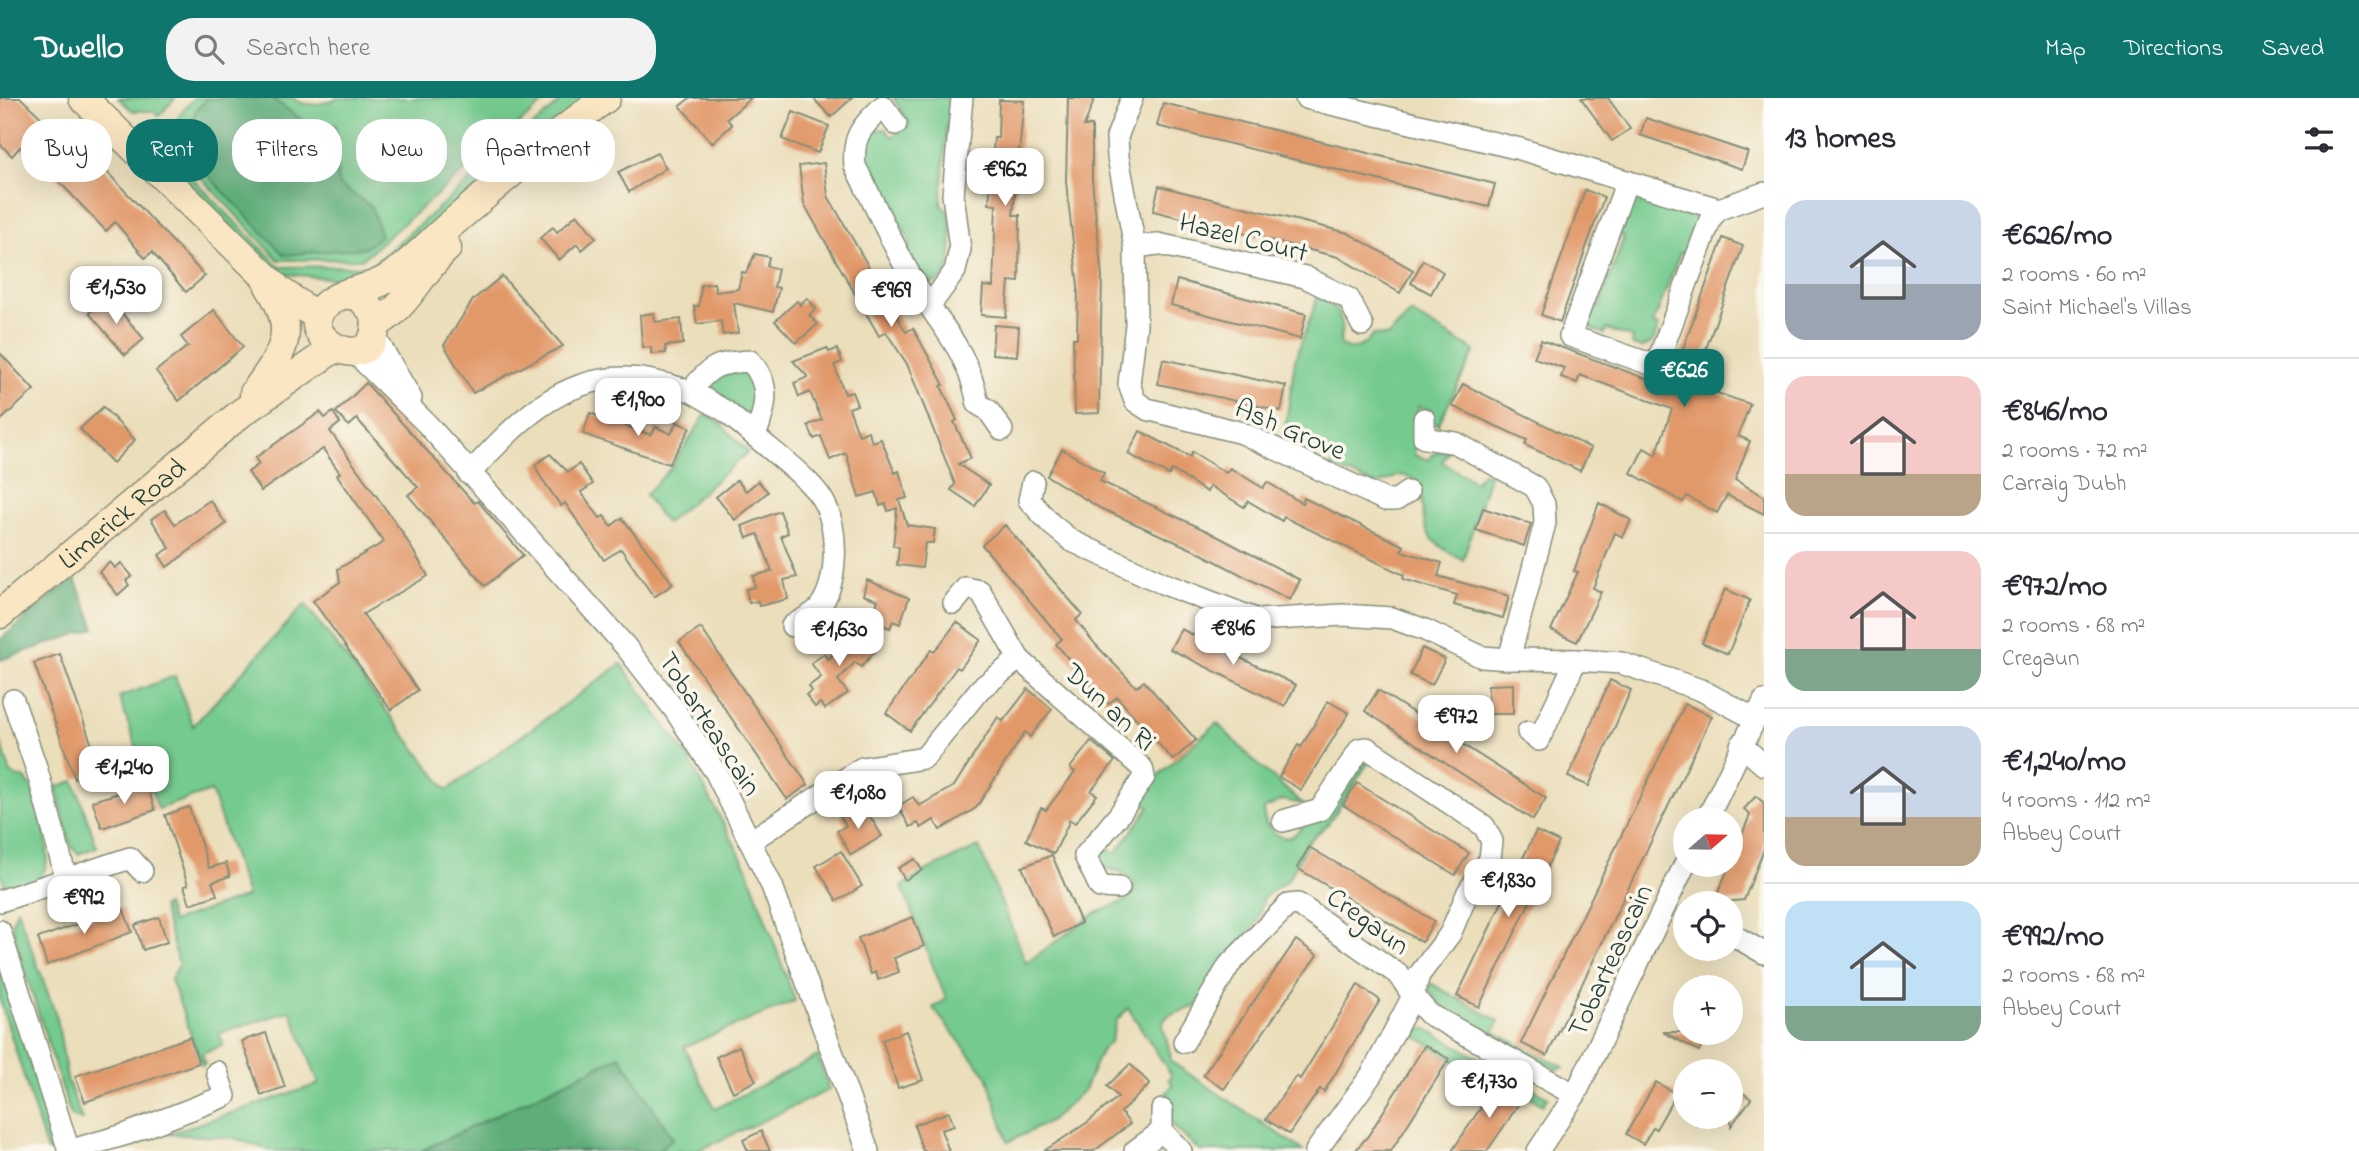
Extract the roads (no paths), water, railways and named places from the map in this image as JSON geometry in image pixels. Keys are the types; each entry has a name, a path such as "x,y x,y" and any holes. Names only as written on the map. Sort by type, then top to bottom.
{"main road":[{"path":"83,98 279,291 318,321"},
{"path":"260,271 295,286 341,295 360,297 369,304 359,340 323,340 318,321 323,307 341,295 385,281 567,126 606,98"},
{"name":"Limerick Road","path":"0,614 241,413 359,340 388,318 432,261 616,98"},
{"path":"241,413 277,361 285,343 285,317 260,271"},
{"name":"Limerick Road","path":"241,413 318,321"}],"street":[{"path":"931,304 955,271 960,249 953,195 962,98"},
{"path":"1306,98 1511,148 1719,209"},
{"path":"1131,100 1118,136 1118,157 1135,247"},
{"path":"896,124 883,106 863,127 853,145 855,166 912,279 964,355 973,378 978,404 988,410 1002,430"},
{"path":"1628,181 1570,336 1656,366 1711,218 1719,209 1764,193"},
{"name":"Hazel Court","path":"1135,247 1158,244 1305,277 1349,299 1362,325"},
{"name":"Ash Grove","path":"1135,247 1136,325 1129,384 1135,401 1147,409 1242,433 1385,500 1396,500 1408,492"},
{"name":"Tobarteascain","path":"359,340 470,474 626,647 674,709 716,773 752,840 772,886 868,1151"},
{"path":"691,391 707,369 727,362 750,361 760,372 766,390 764,411 755,436"},
{"path":"470,474 509,431 550,398 576,387 627,378 691,391 725,411 755,436 821,496 832,518 835,547 830,579 819,609 792,626"},
{"path":"1424,429 1456,443 1535,487 1544,504 1545,523 1509,659"},
{"path":"1033,482 1029,500 1052,526 1072,541 1162,583 1258,620 1343,615 1392,618 1425,629 1482,657 1621,663 1760,710 1713,807"},
{"name":"Dun an Ri","path":"954,603 967,588 980,591 1019,659 1142,768 1144,777 1119,815 1085,856 1100,887 1119,888"},
{"path":"752,840 862,768 923,758 979,689 1019,659"},
{"path":"1528,732 1539,740 1576,660"},
{"path":"13,701 37,770 66,878"},
{"path":"1741,746 1764,765"},
{"name":"Cregaun","path":"1283,821 1320,810 1360,749 1367,748 1484,826 1492,841 1490,859 1468,892 1450,934 1419,975 1413,996 1373,1074 1316,1151"},
{"path":"0,901 130,858 142,871"},
{"name":"Cregaun","path":"1184,1042 1229,965 1288,905 1298,904 1399,975 1429,1013 1575,1095"},
{"name":"Tobarteascain","path":"1538,1151 1575,1095 1673,914"},
{"path":"0,931 69,1151 130,1142 225,1096 218,1072"},
{"path":"1743,941 1764,953"},
{"path":"1162,1110 1162,1131 1181,1151"},
{"path":"1135,1151 1162,1131"}]}
